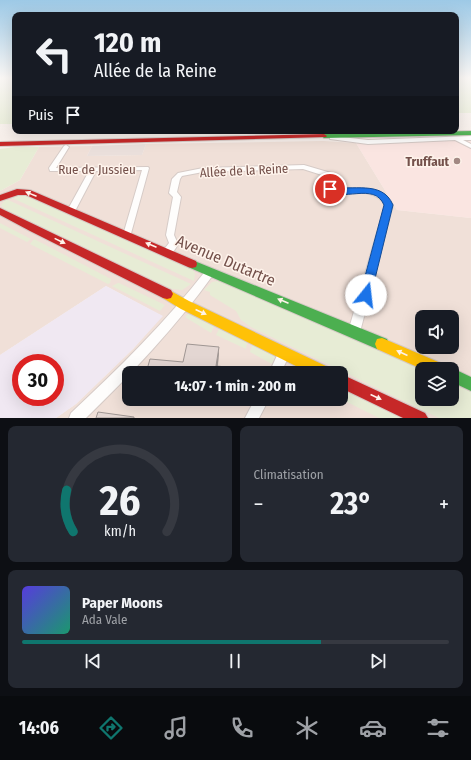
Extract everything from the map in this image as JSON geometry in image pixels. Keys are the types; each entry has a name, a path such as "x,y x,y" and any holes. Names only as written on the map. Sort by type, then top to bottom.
{"main road":[{"path":"459,132 471,132"},
{"path":"459,132 471,132"},
{"path":"0,142 377,134"},
{"path":"0,142 322,137 411,134"},
{"name":"Avenue Dutartre","path":"0,198 17,192 24,192 422,362"},
{"path":"0,211 33,229 169,294 185,305 311,366"},
{"path":"459,379 471,384"},
{"path":"348,383 420,418"}],"street":[{"path":"322,137 368,142 471,138"},
{"path":"458,140 471,146"},
{"name":"Rue de Jussieu","path":"66,147 52,170 146,168 127,235"},
{"name":"Allée de la Reine","path":"166,252 174,244 170,235 177,197 173,193 176,179 180,174 185,172 304,167 328,175 333,186 330,189 337,191 372,191 378,193 387,201 389,205 354,332"},
{"path":"71,211 94,169"},
{"path":"76,418 151,344 185,305 210,272"},
{"path":"278,366 284,353"},
{"path":"252,418 258,406"}],"shaded area":[{"path":"471,139 471,218 397,210 356,143"},
{"path":"323,141 356,143 397,210 471,218 471,418 56,418 76,404 133,349 162,316 106,286 0,355 0,191 20,180 39,147 92,146 87,156 142,155 146,144"},
{"path":"146,144 142,155 87,156 92,146"},
{"path":"106,286 163,316 133,349 76,404 56,418 0,418 0,355"}],"green space":[{"path":"0,98 12,98 12,124 0,124"},
{"path":"459,98 471,98 471,113 459,113"},
{"path":"15,147 39,147 20,180 0,191 0,149"},
{"path":"25,194 192,268 195,274 194,281 10,197"},
{"path":"6,199 191,284 182,290 172,289 4,209 1,205"},
{"path":"0,223 31,239 27,242 0,228"},
{"path":"34,239 111,279 110,283 108,284 30,244"},
{"path":"224,280 415,366 415,406 459,406 459,384 471,389 471,418 439,418 348,374 348,366 332,366 251,327 241,320 236,311 210,295 210,292 204,290 212,282"},
{"path":"118,283 165,305 160,311 112,286"},
{"path":"189,313 216,322 211,333 185,317"},
{"path":"221,325 248,337 246,349 216,335"},
{"path":"253,341 277,352 272,364 250,352"},
{"path":"348,388 408,418 379,418 348,402"}],"building":[{"path":"187,344 219,347 216,366 148,366 150,359 183,362"},
{"path":"98,412 134,417 134,418 96,418"}],"traffic: fast":[{"path":"459,133 471,133"},
{"path":"324,136 422,134"},
{"path":"192,264 382,344"},
{"path":"459,378 471,384"}],"traffic: slow":[{"path":"167,294 185,305 311,366"},
{"path":"382,344 422,362"}],"traffic: jam":[{"path":"0,144 324,136"},
{"path":"0,198 17,192 27,192 192,264"},
{"path":"0,211 33,229 167,294"},
{"path":"348,384 420,418"}],"place":[{"name":"Truffaut","path":"457,161"}],"route":[{"path":"330,189 337,191 372,191 378,193 387,201 389,205 366,295"}]}
